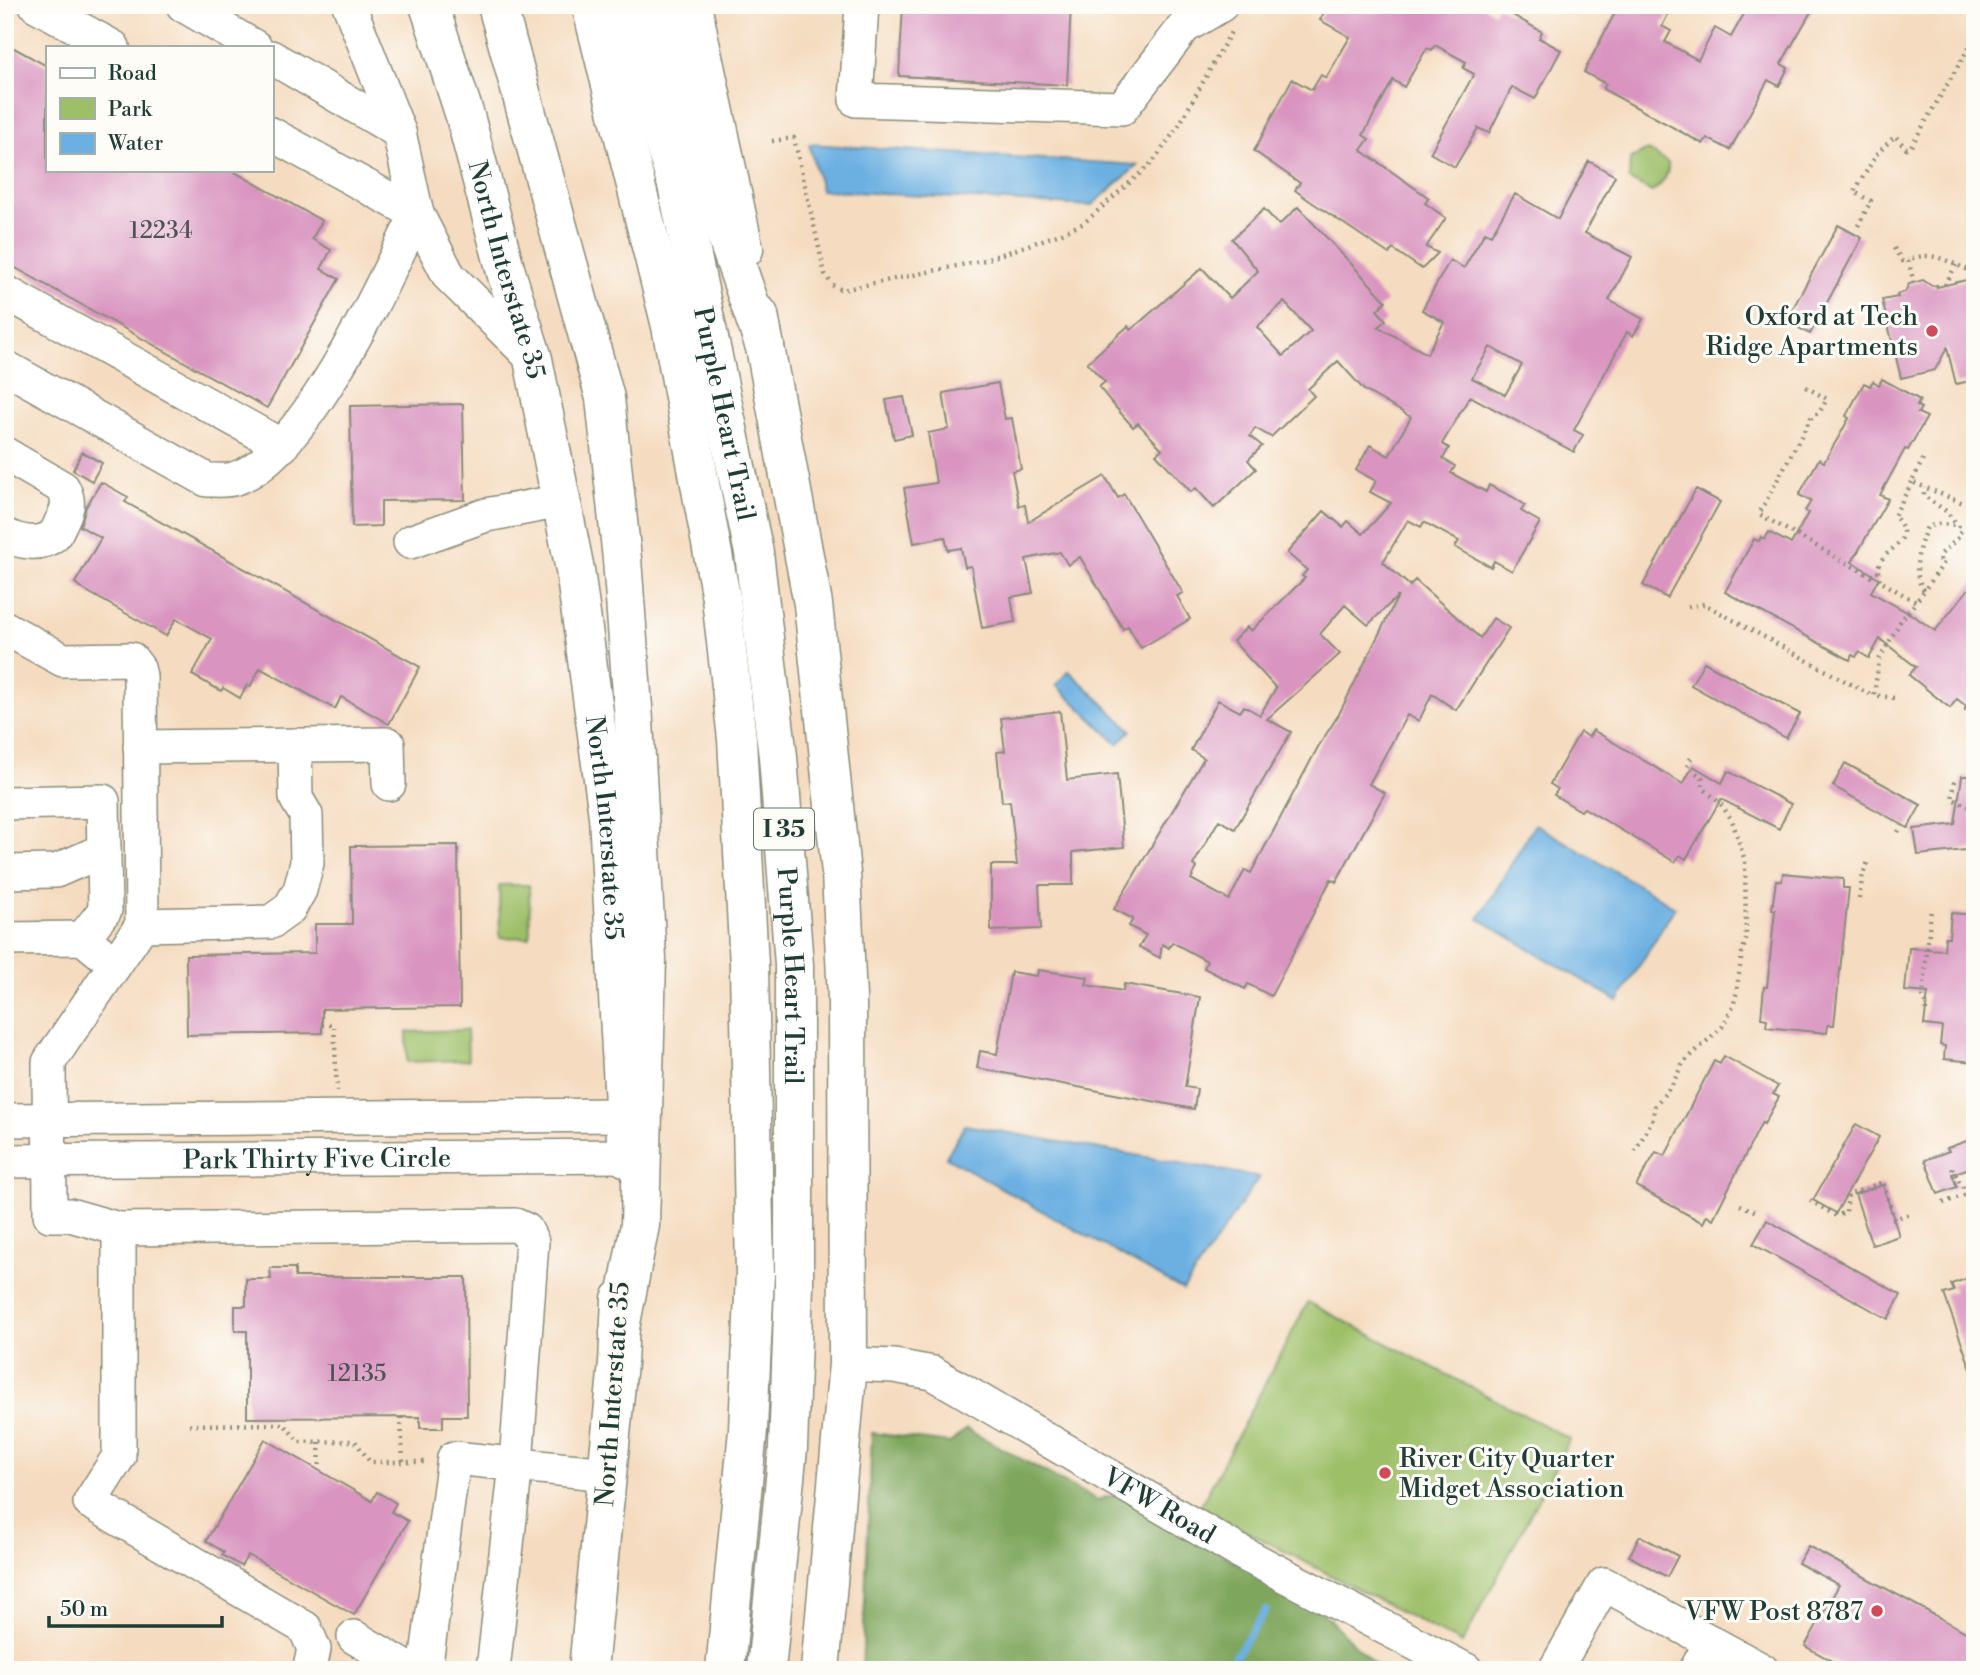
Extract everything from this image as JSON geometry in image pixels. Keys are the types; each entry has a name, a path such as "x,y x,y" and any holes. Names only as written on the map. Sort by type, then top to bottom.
{"main road":[{"name":"North Interstate 35","path":"429,5 465,116 506,272 533,359 575,570 608,816 627,1156 619,1333 588,1670"},
{"path":"498,5 605,398 622,559 647,959 640,1225 619,1333"},
{"name":"Purple Heart Trail","path":"591,5 671,326 721,598 737,739 750,965 755,1274 748,1430 724,1670"},
{"name":"Purple Heart Trail","path":"622,5 677,185 743,498 754,553 778,757 794,965 794,1286 788,1448 766,1670"},
{"path":"654,5 699,158 765,347"},
{"path":"692,5 765,347 813,604 841,873 847,998 848,1364 820,1670"}],"street":[{"path":"36,5 111,46"},
{"path":"183,5 253,46"},
{"path":"349,5 400,132 417,214 449,276 533,359"},
{"path":"862,5 856,100 1122,108 1184,27 1227,17"},
{"path":"273,58 400,132"},
{"path":"273,135 417,214"},
{"path":"5,367 206,480 233,479 256,467 282,446 309,411 345,357 417,214"},
{"path":"5,292 282,446"},
{"path":"5,454 64,488 68,508 54,535 39,542 18,542 5,535"},
{"path":"410,542 486,515 562,501"},
{"path":"5,628 63,660 131,659 140,676 142,925 49,1062 50,1215 70,1215 119,1229 515,1225 526,1230 532,1242 516,1464 493,1670"},
{"path":"141,747 388,744 389,784"},
{"path":"142,925 271,922 289,909 300,890 307,863 306,815 296,798 295,745"},
{"path":"5,803 103,801 105,910 83,938"},
{"path":"5,872 56,872 104,850"},
{"path":"56,872 105,895"},
{"path":"5,939 83,938 115,965"},
{"name":"Park Thirty Five Circle","path":"5,1120 624,1115"},
{"name":"Park Thirty Five Circle","path":"5,1161 627,1156"},
{"path":"119,1229 119,1456 90,1502 305,1628 314,1649 311,1669"},
{"name":"VFW Road","path":"848,1364 894,1366 933,1373 1238,1550 1466,1670"},
{"path":"425,1670 454,1458 607,1474"},
{"path":"1555,1670 1604,1584 1703,1656 1762,1670"},
{"path":"354,1637 410,1670"}],"path":[{"path":"772,141 794,138 825,274 832,285 842,290 985,260 1084,223 1153,162 1180,125 1227,17"},
{"path":"1858,226 1871,201 1854,192 1877,154 1895,136 1906,148 1910,148 1975,37"},
{"path":"1894,248 1902,261 1926,254 1937,256 1975,274"},
{"path":"1968,270 1975,258"},
{"path":"1908,260 1914,283"},
{"path":"1945,285 1956,265"},
{"path":"1806,387 1827,399 1819,413 1812,416 1759,514 1916,602"},
{"path":"1880,581 1878,568 1902,539 1900,522 1894,516 1923,458"},
{"path":"1912,482 1975,508"},
{"path":"1874,695 1879,660 1900,622 1944,563 1940,560 1941,554 1959,537 1961,529 1946,511 1924,496 1924,487"},
{"path":"1924,590 1917,561 1927,527 1938,524 1958,525"},
{"path":"1688,607 1704,604 1865,692 1894,698"},
{"path":"1964,709 1975,710"},
{"path":"1635,1151 1652,1121 1655,1106 1672,1085 1683,1063 1722,1027 1733,1007 1746,940 1745,861 1740,838 1720,803 1704,789 1702,777 1688,767 1692,758"},
{"path":"1955,781 1952,799 1975,809"},
{"path":"1898,832 1902,825"},
{"path":"1859,899 1868,862"},
{"path":"1926,1011 1923,998 1931,909"},
{"path":"322,1025 334,1025 337,1095"},
{"path":"1952,1168 1967,1194"},
{"path":"1810,1200 1836,1216 1846,1212 1848,1195 1883,1182 1894,1219 1910,1213"},
{"path":"1943,1203 1975,1191"},
{"path":"1740,1205 1759,1213"},
{"path":"401,1417 403,1462"},
{"path":"189,1425 284,1424 299,1442 355,1441 370,1462 454,1461"},
{"path":"319,1442 320,1471"}],"green space":[{"path":"1648,150 1668,163 1664,179 1652,192 1629,180 1630,159"},
{"path":"499,885 529,885 530,937 500,938"},
{"path":"467,1030 468,1060 407,1062 407,1032"},
{"name":"River City Quarter Midget Association","path":"1308,1302 1570,1439 1462,1644 1200,1507"},
{"path":"966,1429 1097,1500 1117,1494 1322,1612 1376,1666 1390,1670 862,1670 872,1433 950,1443"}],"water":[{"path":"809,144 1138,165 1091,206 821,190"},
{"path":"1069,671 1131,730 1118,744 1056,685"},
{"path":"1535,824 1675,907 1618,1001 1479,919"},
{"path":"965,1125 1259,1177 1183,1290 946,1157"}],"building":[{"path":"903,5 1071,5 1067,85 899,76"},
{"path":"1328,5 1480,5 1494,12 1497,6 1542,32 1539,38 1561,50 1535,99 1512,87 1489,133 1478,128 1455,167 1430,153 1474,74 1463,68 1466,62 1435,45 1432,50 1427,48 1404,87 1393,80 1363,135 1369,139 1361,150 1429,198 1425,203 1446,218 1426,247 1438,253 1422,269 1393,249 1389,254 1307,199 1295,190 1300,183 1254,151 1292,79 1312,90 1321,75 1326,78 1350,37 1320,20"},
{"path":"1619,5 1673,5 1662,26 1671,31 1665,42 1698,60 1715,28 1731,37 1749,5 1815,5 1781,64 1788,68 1779,86 1768,80 1730,150 1707,138 1703,144 1603,89 1606,84 1584,72"},
{"path":"5,43 46,65 46,172 235,172 322,221 312,239 331,250 321,269 339,279 267,408 5,262"},
{"path":"1589,161 1615,176 1585,233 1632,257 1609,300 1643,319 1633,336 1627,332 1574,430 1583,435 1574,452 1470,396 1442,444 1449,448 1443,459 1455,466 1451,473 1486,492 1489,485 1513,497 1525,505 1521,511 1540,522 1512,571 1494,561 1491,567 1455,547 1459,541 1424,522 1421,527 1408,520 1383,562 1410,586 1415,580 1480,638 1493,618 1509,628 1456,710 1432,694 1419,721 1407,715 1369,784 1385,793 1336,882 1331,879 1271,996 1248,984 1245,989 1204,968 1207,961 1172,942 1169,948 1162,944 1160,958 1139,947 1146,935 1129,926 1133,919 1114,909 1204,758 1191,750 1218,700 1240,712 1244,706 1260,715 1276,688 1233,641 1247,627 1251,631 1305,578 1302,576 1307,570 1287,553 1324,511 1343,527 1348,521 1363,534 1391,503 1370,492 1376,481 1356,470 1370,445 1389,456 1411,417 1364,390 1338,361 1308,389 1314,396 1271,437 1255,428 1250,436 1262,446 1248,460 1256,469 1214,508 1196,488 1191,492 1156,454 1162,449 1138,423 1133,427 1111,402 1099,387 1105,382 1087,363 1128,326 1131,330 1202,268 1230,298 1258,271 1232,239 1264,209 1279,225 1298,207 1386,301 1377,310 1386,320 1378,327 1427,354 1444,322 1422,310 1450,260 1464,268 1485,232 1491,235 1515,194 1558,219","holes":["1284,302 1311,331 1283,356 1257,327","1490,347 1522,365 1505,395 1472,378","1398,596 1339,714 1318,747 1251,873 1245,870 1229,900 1191,879 1197,868 1193,865 1219,820 1235,829 1291,732 1267,719 1340,654 1320,634 1345,605 1368,625"]},
{"path":"1838,225 1862,238 1810,334 1786,321"},
{"name":"Oxford at Tech Ridge Apartments","path":"1975,278 1975,380 1956,384 1947,348 1935,370 1901,378 1882,300 1898,297 1897,294 1905,292 1909,284 1923,280 1937,287"},
{"path":"1882,379 1920,400 1917,406 1921,408 1918,413 1927,417 1908,450 1905,449 1880,495 1888,499 1852,562 1879,578 1871,592 1935,631 1975,581 1975,713 1957,699 1950,708 1909,675 1916,667 1880,639 1869,658 1859,652 1856,657 1852,655 1850,660 1725,592 1754,539 1765,539 1769,532 1791,544 1808,513 1805,511 1811,501 1799,495 1819,459 1824,462 1842,431 1849,418 1846,416 1864,383 1870,386 1873,381 1879,385"},
{"path":"998,383 1005,419 1012,418 1021,469 1012,471 1019,506 1025,505 1028,522 1105,476 1118,498 1124,494 1183,593 1177,596 1190,619 1141,648 1128,626 1123,629 1080,557 1068,565 1060,552 1026,559 1033,593 1011,597 1015,622 982,628 971,566 965,567 961,548 948,550 945,537 914,543 904,488 936,483 928,433 949,429 943,393"},
{"path":"904,397 912,435 894,439 886,400"},
{"path":"463,404 465,500 381,501 381,526 352,527 350,406"},
{"path":"82,452 102,463 92,481 73,470"},
{"path":"101,482 128,497 125,502 420,667 389,724 341,697 335,709 260,668 250,687 247,685 240,698 223,688 221,691 192,675 212,639 176,619 166,636 75,583 101,538 80,526 86,507"},
{"path":"1696,489 1720,502 1667,598 1643,585"},
{"path":"1704,662 1800,714 1786,738 1691,685"},
{"path":"1060,711 1067,780 1117,774 1124,847 1073,852 1073,885 1039,885 1041,929 991,931 991,865 1017,865 1010,801 1002,802 997,752 1005,751 1001,718"},
{"path":"1593,730 1683,784 1693,766 1722,783 1728,771 1791,804 1779,829 1721,799 1686,859 1680,855 1675,862 1584,808 1581,811 1554,795 1558,789 1550,784 1580,732 1589,737"},
{"path":"1845,763 1921,805 1908,828 1833,786"},
{"path":"1962,776 1968,776 1975,849 1918,855 1914,829 1955,824"},
{"path":"458,845 460,1007 322,1009 322,1033 187,1035 186,955 315,953 315,924 352,924 351,846"},
{"path":"1783,873 1843,879 1843,888 1849,888 1834,1025 1828,1025 1827,1033 1766,1027 1767,1019 1761,1018 1764,987 1767,987 1776,880 1782,881"},
{"path":"1951,913 1975,915 1975,1062 1944,1059 1945,1046 1940,1045 1942,1027 1924,1025 1928,993 1905,991 1909,948 1944,950 1945,937 1949,937"},
{"path":"1038,970 1088,977 1086,985 1123,991 1124,984 1200,997 1185,1087 1197,1089 1194,1109 977,1068 980,1051 997,1054 1011,972 1037,976"},
{"path":"1724,1056 1778,1086 1773,1094 1779,1097 1764,1124 1762,1122 1713,1219 1707,1215 1703,1223 1636,1186 1656,1152 1665,1156 1714,1061 1720,1064"},
{"path":"1856,1124 1879,1137 1836,1213 1813,1200"},
{"path":"1975,1138 1975,1166 1952,1174 1957,1187 1938,1194 1925,1160 1949,1151 1947,1148"},
{"path":"1883,1185 1899,1236 1872,1245 1855,1194"},
{"path":"1767,1220 1901,1295 1888,1319 1753,1244"},
{"path":"270,1268 295,1268 295,1277 466,1277 467,1416 443,1416 443,1428 420,1428 420,1417 247,1418 247,1331 235,1331 235,1306 246,1306 246,1279 271,1279"},
{"path":"1975,1276 1975,1371 1972,1372 1944,1294 1954,1291 1951,1284"},
{"path":"265,1439 372,1501 377,1492 396,1503 391,1512 408,1521 354,1615 248,1555 241,1566 206,1541"},
{"path":"1640,1536 1678,1556 1667,1577 1629,1556"},
{"name":"VFW Post 8787","path":"1808,1546 1975,1637 1975,1670 1848,1670 1805,1646 1839,1585 1798,1563"}],"waterway":[{"path":"1233,1670 1233,1659 1266,1610"}],"place":[{"name":"Oxford at Tech Ridge Apartments","path":"1932,331"},
{"name":"River City Quarter Midget Association","path":"1385,1473"},
{"name":"VFW Post 8787","path":"1877,1611"}]}
